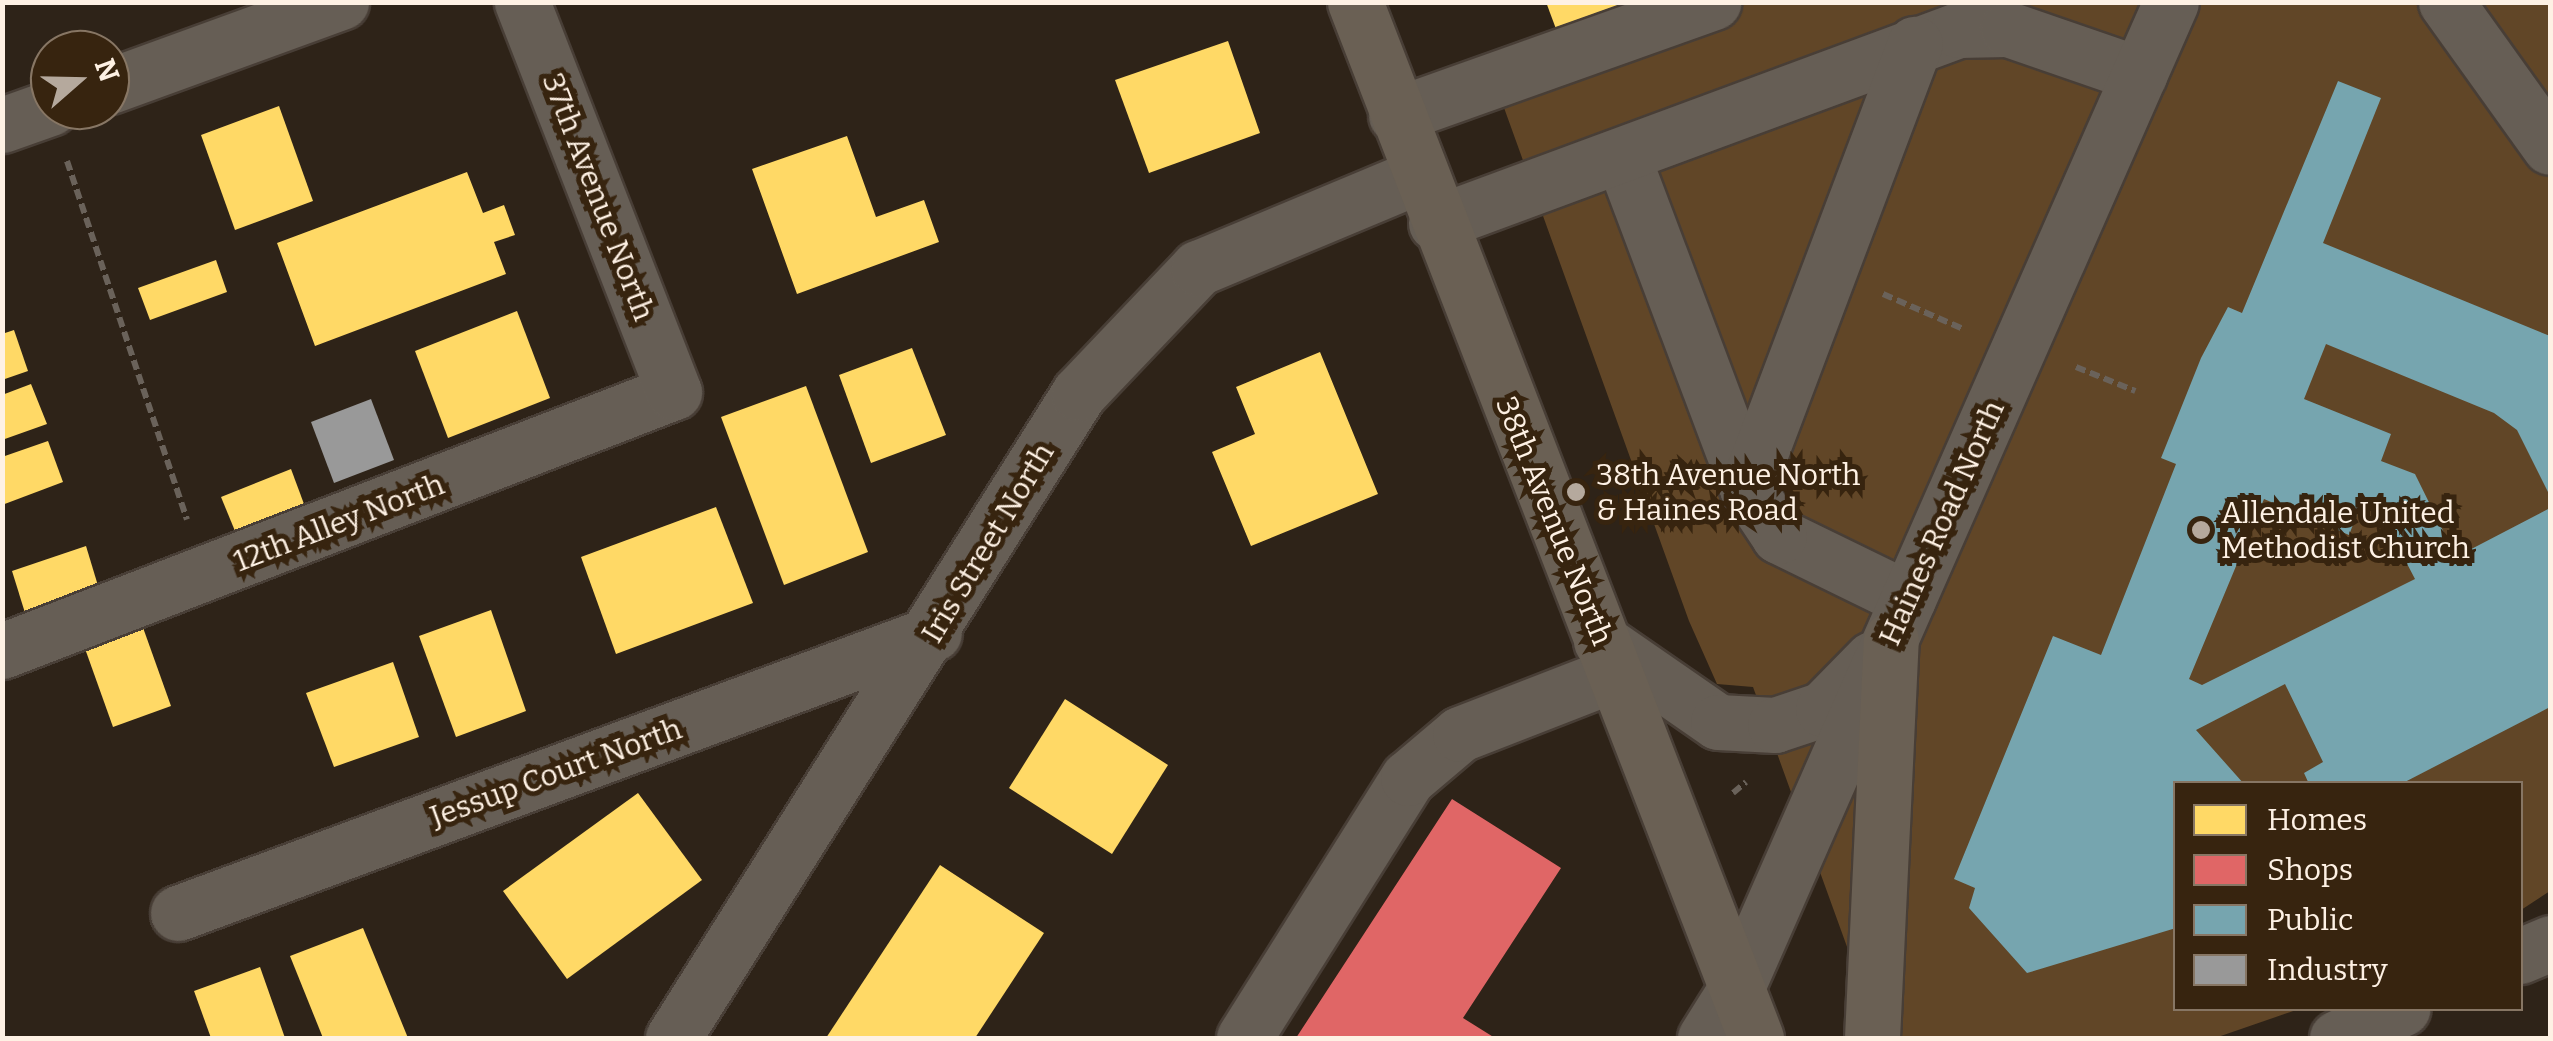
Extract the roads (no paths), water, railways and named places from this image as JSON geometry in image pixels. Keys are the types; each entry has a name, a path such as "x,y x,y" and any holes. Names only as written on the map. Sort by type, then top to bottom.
{"main road":[{"name":"38th Avenue North","path":"1355,2 1427,200 1756,1038"},
{"path":"1872,1038 1900,619"}],"street":[{"path":"130,79 341,2"},
{"name":"37th Avenue North","path":"522,2 674,392"},
{"path":"1396,115 1714,2"},
{"name":"Haines Road North","path":"1705,1038 1737,988 2171,2"},
{"path":"2446,2 2550,147"},
{"name":"Iris Street North","path":"673,1038 934,632 1079,393 1198,268 1427,200 1624,158 1915,44 2008,29 2140,74"},
{"path":"1747,488 1915,44"},
{"path":"1244,1038 1408,778 1460,734 1608,658 1718,722 1775,725 1823,709 1900,619 1780,536 1747,488 1624,158"},
{"name":"12th Alley North","path":"2,652 674,392"},
{"name":"Jessup Court North","path":"178,913 934,632"},
{"path":"2523,955 2550,943"},
{"path":"2337,1038 2396,1011"}],"place":[{"name":"38th Avenue North & Haines Road","path":"1576,492"},
{"name":"Allendale United Methodist Church","path":"2201,530"}]}
